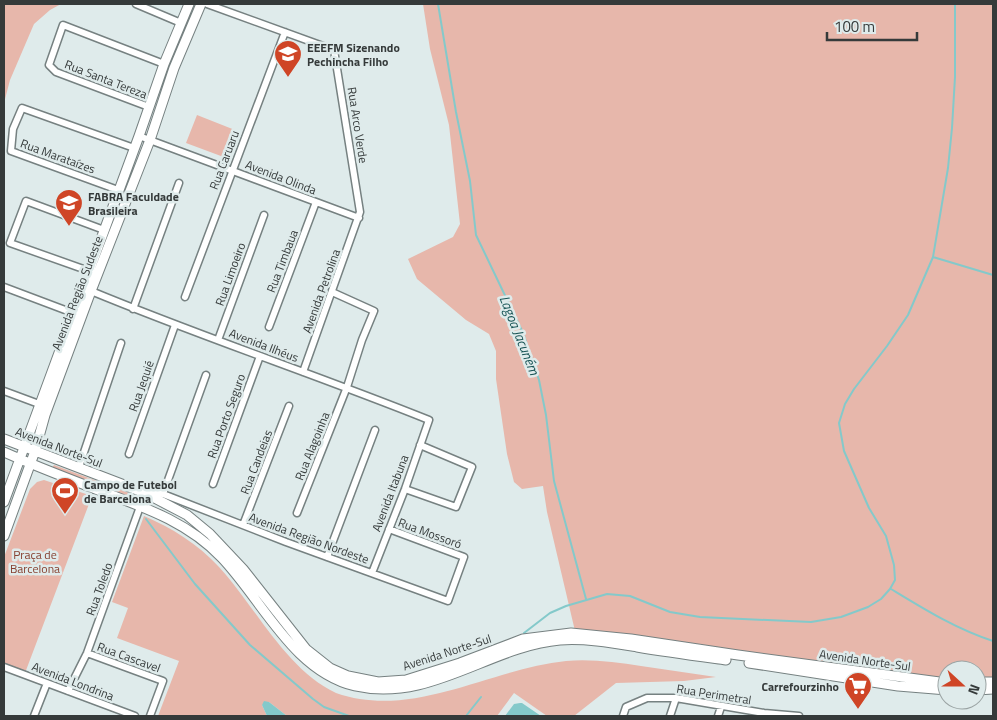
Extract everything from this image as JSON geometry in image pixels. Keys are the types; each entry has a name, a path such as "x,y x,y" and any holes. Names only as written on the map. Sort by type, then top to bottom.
{"main road":[{"name":"Avenida Região Sudeste","path":"4,502 164,64 189,4"},
{"name":"Avenida Região Sudeste","path":"5,529 35,451 38,435 90,291 150,140 174,68 201,4"},
{"path":"4,439 14,438 31,429"},
{"path":"38,435 41,445 52,457"},
{"name":"Avenida Norte-Sul","path":"4,439 145,494 187,516 210,534 243,570 306,650 330,668 348,676 378,682 406,680 460,663 523,639 571,633 631,639 937,682"},
{"path":"4,452 8,458 13,478"},
{"name":"Avenida Norte-Sul","path":"4,452 142,506 177,523 208,545 229,565 300,655 329,676 354,685 366,688 389,688 420,684 438,680 522,648 560,640 623,645 898,686 937,689"},
{"path":"25,476 32,469 46,470"}],"street":[{"path":"136,4 181,23"},
{"name":"Rua Arco Verde","path":"207,4 334,50 360,212 359,218"},
{"name":"Rua Santa Tereza","path":"149,107 56,72 49,65 55,45 63,25 164,64"},
{"name":"Rua Caruaru","path":"185,296 285,32"},
{"name":"Rua Marataízes","path":"118,190 11,151 13,129 22,108 134,148"},
{"name":"Avenida Olinda","path":"139,136 359,218"},
{"path":"134,309 179,183"},
{"path":"89,271 10,242 26,201 104,230"},
{"name":"Rua Timbaua","path":"269,327 316,202"},
{"name":"Rua Limoeiro","path":"218,340 264,215"},
{"name":"Avenida Petrolina","path":"303,372 359,218"},
{"path":"4,287 73,313"},
{"name":"Avenida Ilhéus","path":"90,291 175,325 347,387 429,420"},
{"name":"Rua Alagoinha","path":"297,514 347,387 362,340 374,311 332,292"},
{"name":"Rua Jequié","path":"129,454 175,325"},
{"path":"79,467 121,343"},
{"name":"Rua Porto Seguro","path":"213,484 260,356"},
{"path":"145,494 163,494 206,375"},
{"path":"4,391 39,404"},
{"name":"Rua Candeias","path":"243,525 289,406"},
{"name":"Avenida Itabuna","path":"372,573 429,420"},
{"path":"327,557 375,430"},
{"path":"405,488 456,507 472,467 420,445"},
{"name":"Rua Toledo","path":"68,690 87,653 145,494"},
{"name":"Avenida Região Nordeste","path":"163,494 448,601"},
{"name":"Rua Mossoró","path":"388,529 464,557 448,601"},
{"name":"Rua Cascavel","path":"87,653 163,681 150,716"},
{"name":"Avenida Londrina","path":"4,666 132,716"},
{"path":"34,716 46,683"},
{"name":"Rua Perimetral","path":"623,716 626,707 647,698 676,698 764,715 799,716"},
{"path":"670,716 676,698"},
{"path":"718,716 721,707"}],"green space":[{"path":"4,4 61,4 50,10 34,24 10,80 4,103"},
{"path":"423,4 993,4 993,679 987,679 987,660 937,660 937,677 913,676 575,631 547,512 543,486 522,489 514,482 507,454 496,379 496,351 489,334 466,320 417,279 408,259 453,237 460,224 449,125 430,49"},
{"path":"197,115 240,132 229,159 186,143"},
{"path":"54,465 137,496 138,499 136,500 52,468"},
{"name":"Praça de Barcelona","path":"44,480 92,496 25,673 4,665 4,557 30,489 37,482"},
{"path":"144,516 184,537 211,559 286,653 318,683 336,693 365,700 394,701 451,690 537,666 575,660 613,662 716,677 684,681 616,683 574,716 547,716 514,693 497,716 287,716 269,702 262,705 267,716 158,716 179,661 117,638 128,608 112,602"}],"water":[{"path":"264,701 269,702 287,716 267,716 262,705"},
{"path":"522,703 541,716 505,716 514,704"}],"waterway":[{"name":"Lagoa Jacuném","path":"438,4 456,112 470,181 476,235 523,333 539,380 546,415 554,481 586,599"},
{"path":"524,633 550,613 566,606 607,594 630,596 670,612 700,617 811,622 841,617 868,607 881,599 890,589 895,580 894,565 886,536 869,508 844,451 839,423 845,404 854,389 908,315 933,257 948,168 952,128 955,77 955,4"},
{"path":"933,257 993,275"},
{"path":"146,519 195,584 250,645 324,707 349,716"},
{"path":"891,589 953,625 993,641"},
{"name":"Lagoa Jacuném","path":"466,716 481,697"}],"place":[{"name":"EEEFM Sizenando Pechincha Filho","path":"288,78"},
{"name":"FABRA Faculdade Brasileira","path":"69,227"},
{"name":"Campo de Futebol de Barcelona","path":"65,515"},
{"name":"Carrefourzinho","path":"858,710"}]}
